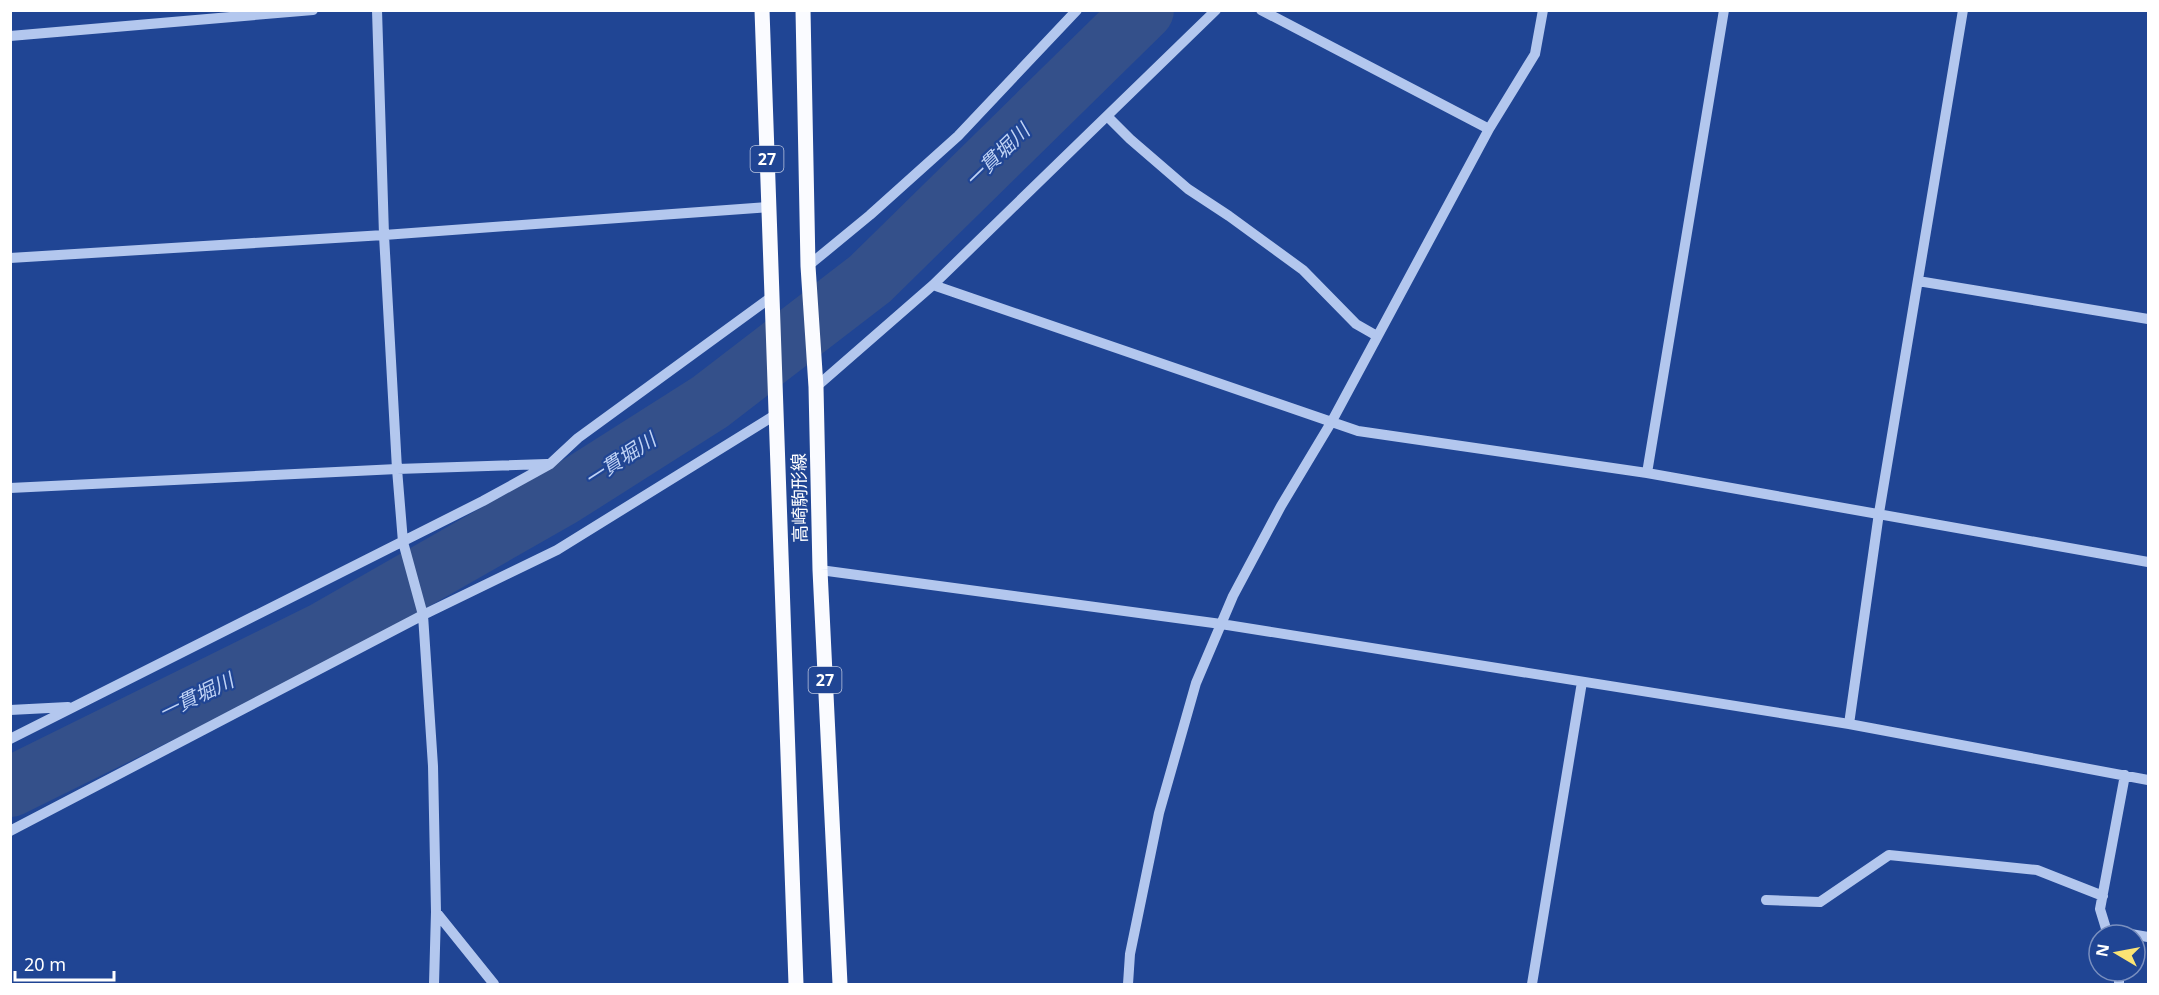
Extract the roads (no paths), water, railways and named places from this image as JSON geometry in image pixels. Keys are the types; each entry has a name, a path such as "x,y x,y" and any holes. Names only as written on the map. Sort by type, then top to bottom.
{"main road":[{"name":"高崎駒形線","path":"762,10 796,984"},
{"name":"高崎駒形線","path":"803,10 809,271 816,381 820,570 840,984"}],"street":[{"path":"10,36 313,10"},
{"path":"376,10 384,235 397,469 403,542 423,615 433,766 436,912 434,984"},
{"path":"809,271 958,136 1077,10"},
{"path":"816,381 933,285 1216,10"},
{"path":"1261,10 1489,129"},
{"path":"1128,984 1130,954 1159,813 1196,683 1221,624 1233,596 1281,506 1332,421 1489,129 1536,54 1543,10"},
{"path":"1647,473 1724,10"},
{"path":"1849,724 1879,513 1963,10"},
{"path":"1107,116 1188,189 1303,270 1356,324 1377,336"},
{"path":"10,258 384,235 769,207"},
{"path":"1918,281 2148,319"},
{"path":"933,285 1358,430 1647,473 2148,562"},
{"path":"10,739 403,542 550,464 578,438 771,303"},
{"path":"10,831 423,615 557,550 775,409"},
{"path":"10,488 550,464"},
{"path":"820,570 1221,624 1849,724 2148,780"},
{"path":"1532,984 1582,682"},
{"path":"10,710 75,707"},
{"path":"2105,923 2100,909 2125,775"},
{"path":"1766,900 1820,902 1889,855 2037,870 2103,896"},
{"path":"436,912 494,984"}],"waterway":[{"name":"一貫堀川","path":"10,787 322,633 562,496 710,402 870,279 1144,10"}]}
